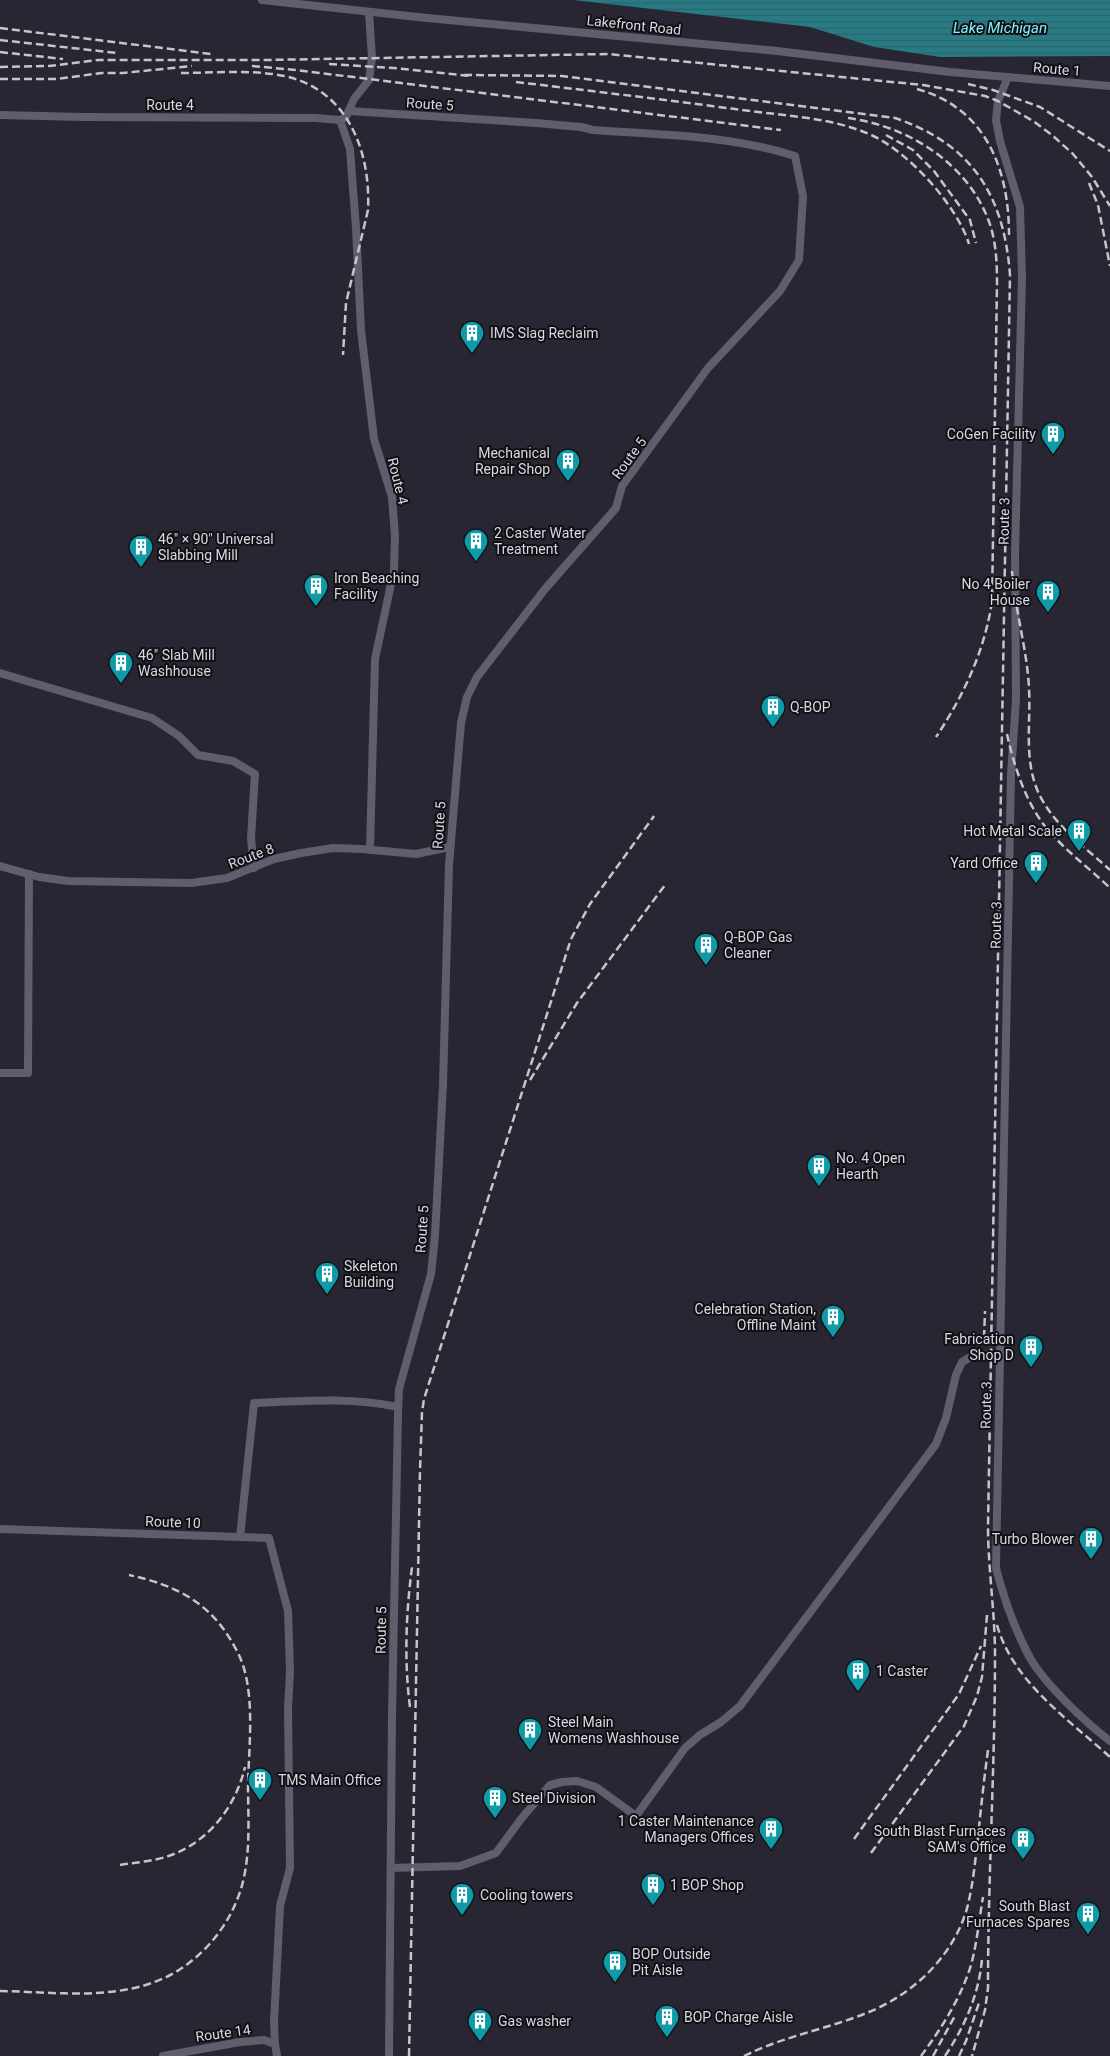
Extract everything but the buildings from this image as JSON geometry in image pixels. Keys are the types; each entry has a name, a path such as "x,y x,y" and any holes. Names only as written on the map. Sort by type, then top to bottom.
{"street":[{"name":"Lakefront Road","path":"262,0 777,51 1005,77"},
{"path":"340,120 346,117 354,99 369,80 372,58 369,12"},
{"name":"Route 1","path":"1005,77 1110,86"},
{"name":"Route 3","path":"1005,77 998,101 996,120 1000,141 1020,206 1022,277 1015,554 1016,699 1011,774 996,1568 1005,1601 1031,1659 1050,1685 1110,1741"},
{"name":"Route 5","path":"349,111 536,123 581,127 593,130 686,136 764,146 794,156 803,196 799,260 780,291 708,368 622,486 616,508 545,589 477,677 467,697 461,723 450,847 443,1085 435,1236 431,1274 399,1390 398,1407 394,1525 389,2056"},
{"name":"Route 4","path":"0,115 315,118 340,120 350,149 361,330 374,440 392,497 395,536 394,570 374,659 370,850"},
{"path":"0,673 152,718 179,736 198,755 233,761 256,774 251,838 254,868"},
{"name":"Route 8","path":"0,866 29,874 68,881 191,883 228,878 274,859 333,848 416,854 450,847"},
{"path":"0,1073 28,1072 29,874"},
{"path":"391,1868 460,1866 496,1853 521,1819 550,1786 562,1782 576,1781 596,1787 636,1816 686,1748 700,1735 722,1722 740,1706 936,1444 946,1418 956,1375 962,1362 974,1355 1000,1354"},
{"path":"240,1537 254,1402 330,1401 379,1403 398,1407"},
{"name":"Route 10","path":"0,1529 269,1538 288,1611 290,1671 288,1752 290,1868 280,1906 274,2022 275,2044"},
{"name":"Route 14","path":"163,2056 240,2042 264,2040 275,2044"},
{"path":"275,2044 277,2056"}],"water":[{"name":"Lake Michigan","path":"573,0 1110,0 1110,56 940,57 874,47 810,27"}],"railway":[{"path":"0,28 211,54"},
{"path":"0,40 117,53"},
{"path":"0,52 63,59"},
{"path":"0,67 49,66 98,60 265,60 608,54 923,85 985,96 998,101 1033,121 1073,154 1092,177 1110,206"},
{"path":"329,64 471,76"},
{"path":"0,79 56,79 102,73 123,73 192,66"},
{"path":"252,66 781,130"},
{"path":"181,73 249,72 272,74 297,80 318,90 335,104 348,121 358,141 364,163 368,186 368,210 346,303 343,355"},
{"path":"464,75 562,76 895,118 922,129 945,142 964,158 979,176 991,197 1000,220 1010,275 988,1526 995,1639 995,1697 988,1988 985,2010 972,2056"},
{"path":"516,82 807,118 854,128 869,134 899,152 929,180 954,213 969,244"},
{"path":"968,84 993,90 1040,107 1110,151"},
{"path":"917,89 941,98 960,111 976,126 989,144 998,165 1004,187 1009,235"},
{"path":"848,118 870,122 912,138 950,164 965,180 978,199 991,227 994,243 997,283 992,602 984,638 972,672 936,737"},
{"path":"886,135 913,150 934,171 970,220 976,243"},
{"path":"1089,183 1098,205 1110,266"},
{"path":"1012,571 1028,673 1029,743 1031,770 1035,783 1040,796 1054,817 1110,870"},
{"path":"1007,734 1022,784 1040,820 1062,845 1110,888"},
{"path":"409,2056 420,1471 424,1399 571,939 590,904 654,816"},
{"path":"530,1080 577,1003 665,885"},
{"path":"984,1338 985,1311"},
{"path":"410,1707 406,1637 412,1567"},
{"path":"0,1991 112,1992 154,1982 185,1966 204,1950 226,1922 242,1886 248,1842 250,1734 249,1700 244,1667 229,1636 218,1622 194,1600 164,1585 129,1575"},
{"path":"871,1853 964,1726 977,1696 982,1677 987,1615"},
{"path":"997,1625 1005,1645 1029,1682 1060,1714 1110,1757"},
{"path":"854,1839 959,1694 981,1646"},
{"path":"744,2056 775,2043 869,2012 901,1995 915,1985 940,1959 951,1944 966,1912 975,1865 988,1750"},
{"path":"120,1865 168,1856 187,1848 199,1839 220,1819 228,1807 241,1781 245,1767"},
{"path":"921,2056 950,2013 967,1977 975,1948 983,1897"},
{"path":"945,2056 959,2033 970,2009 978,1985 982,1959"},
{"path":"959,2056 979,2003"},
{"path":"933,2056 956,2014"}],"place":[{"name":"IMS Slag Reclaim","path":"472,354"},
{"name":"CoGen Facility","path":"1053,455"},
{"name":"Mechanical Repair Shop","path":"568,482"},
{"name":"2 Caster Water Treatment","path":"476,562"},
{"name":"46\" × 90\" Universal Slabbing Mill","path":"141,568"},
{"name":"Iron Beaching Facility","path":"316,607"},
{"name":"No 4 Boiler House","path":"1048,613"},
{"name":"46\" Slab Mill Washhouse","path":"121,684"},
{"name":"Q-BOP","path":"773,728"},
{"name":"Hot Metal Scale","path":"1079,852"},
{"name":"Yard Office","path":"1036,884"},
{"name":"Q-BOP Gas Cleaner","path":"706,966"},
{"name":"No. 4 Open Hearth","path":"819,1187"},
{"name":"Skeleton Building","path":"327,1295"},
{"name":"Celebration Station, Offline Maint","path":"833,1338"},
{"name":"Fabrication Shop D","path":"1031,1368"},
{"name":"Turbo Blower","path":"1091,1560"},
{"name":"1 Caster","path":"858,1692"},
{"name":"Steel Main Womens Washhouse","path":"530,1751"},
{"name":"TMS Main Office","path":"260,1801"},
{"name":"Steel Division","path":"495,1819"},
{"name":"1 Caster Maintenance Managers Offices","path":"771,1850"},
{"name":"South Blast Furnaces SAM's Office","path":"1023,1860"},
{"name":"1 BOP Shop","path":"653,1906"},
{"name":"Cooling towers","path":"462,1916"},
{"name":"South Blast Furnaces Spares","path":"1088,1935"},
{"name":"BOP Outside Pit Aisle","path":"615,1983"},
{"name":"BOP Charge Aisle","path":"667,2038"},
{"name":"Gas washer","path":"480,2042"}]}
